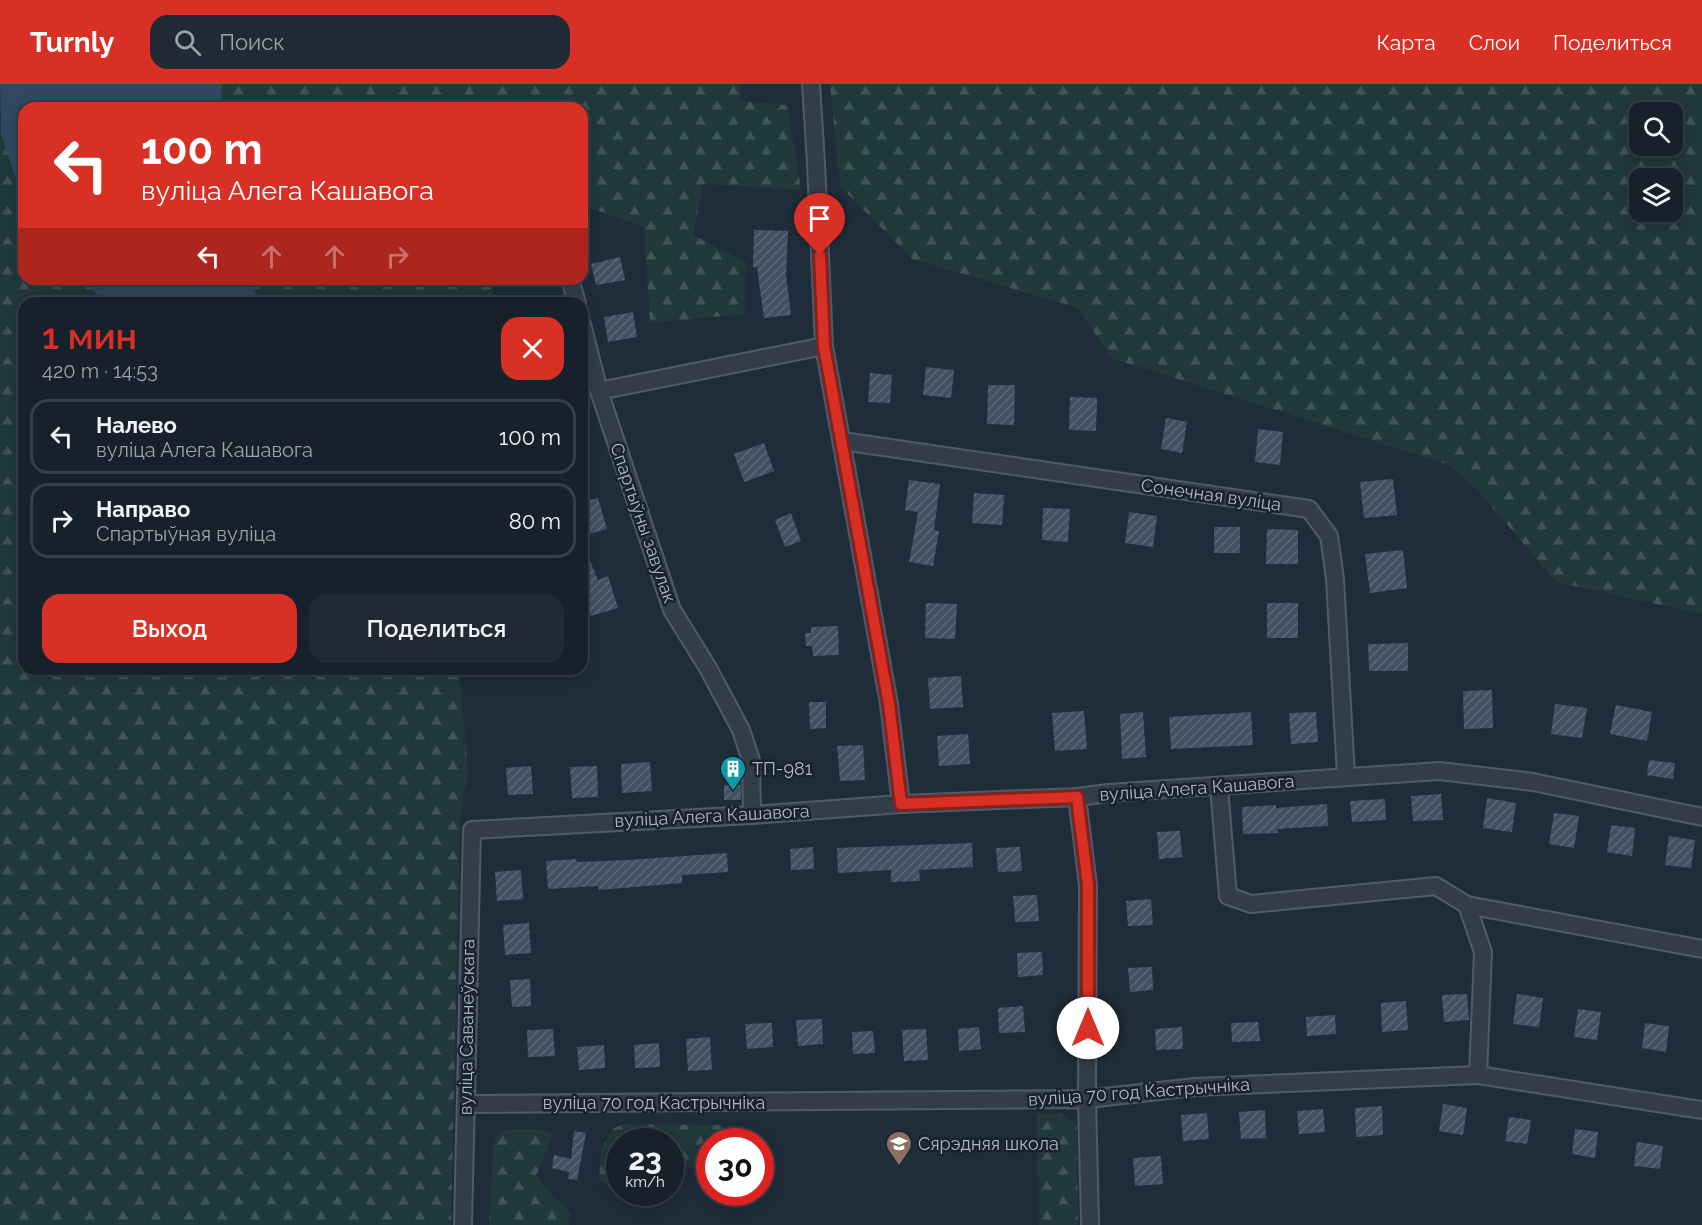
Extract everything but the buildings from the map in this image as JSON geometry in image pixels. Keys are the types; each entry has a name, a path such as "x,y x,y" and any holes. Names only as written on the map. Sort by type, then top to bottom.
{"street":[{"path":"811,84 824,346 889,704 901,804"},
{"path":"599,392 824,346"},
{"name":"Спартыўны завулак","path":"588,348 599,392 672,610 708,668 741,730 751,760 752,814"},
{"name":"Сонечная вуліца","path":"842,441 1309,509 1329,536 1335,579 1347,776"},
{"name":"вуліца Алега Кашавога","path":"472,830 901,804 1077,797 1440,771 1533,782 1702,817"},
{"path":"1219,787 1228,896 1251,904 1436,886 1467,905 1702,950"},
{"path":"1077,797 1088,885 1087,1099 1090,1225"},
{"name":"вуліца Саванеўскага","path":"463,1225 472,830"},
{"path":"1467,905 1484,952 1478,1075"},
{"name":"вуліца 70 год Кастрычніка","path":"466,1104 1087,1099 1195,1087 1478,1075 1702,1110"}],"green space":[{"path":"222,84 740,84 741,101 787,105 801,190 703,184 693,235 746,262 745,314 650,323 644,227 588,207 588,102 221,102"},
{"path":"830,84 1702,84 1702,614 1556,582 1480,493 1449,465 1111,358 1078,308 912,259 840,186"},
{"path":"0,127 18,182 18,285 87,285 100,297 18,297 18,675 460,675 468,770 460,821 451,1225 0,1225"},
{"path":"254,285 492,285 495,297 257,297"},
{"path":"1037,1114 1062,1114 1077,1125 1078,1225 1039,1225"},
{"path":"624,1124 722,1125 726,1128 696,1128 696,1169 684,1166 684,1128 614,1128"},
{"path":"539,1129 553,1134 536,1176 571,1213 569,1225 489,1225 494,1138 506,1130"},
{"path":"606,1141 606,1185 599,1180 601,1149"}],"water":[{"path":"0,84 222,84 221,102 18,102 18,182 1,134"},
{"path":"87,285 254,285 257,297 100,297"}],"place":[{"name":"ТП-981","path":"733,792"},
{"name":"Сярэдняя школа","path":"899,1167"}],"route":[{"path":"820,255 824,346 889,704 901,804 1077,797 1088,885 1088,1028"}]}
